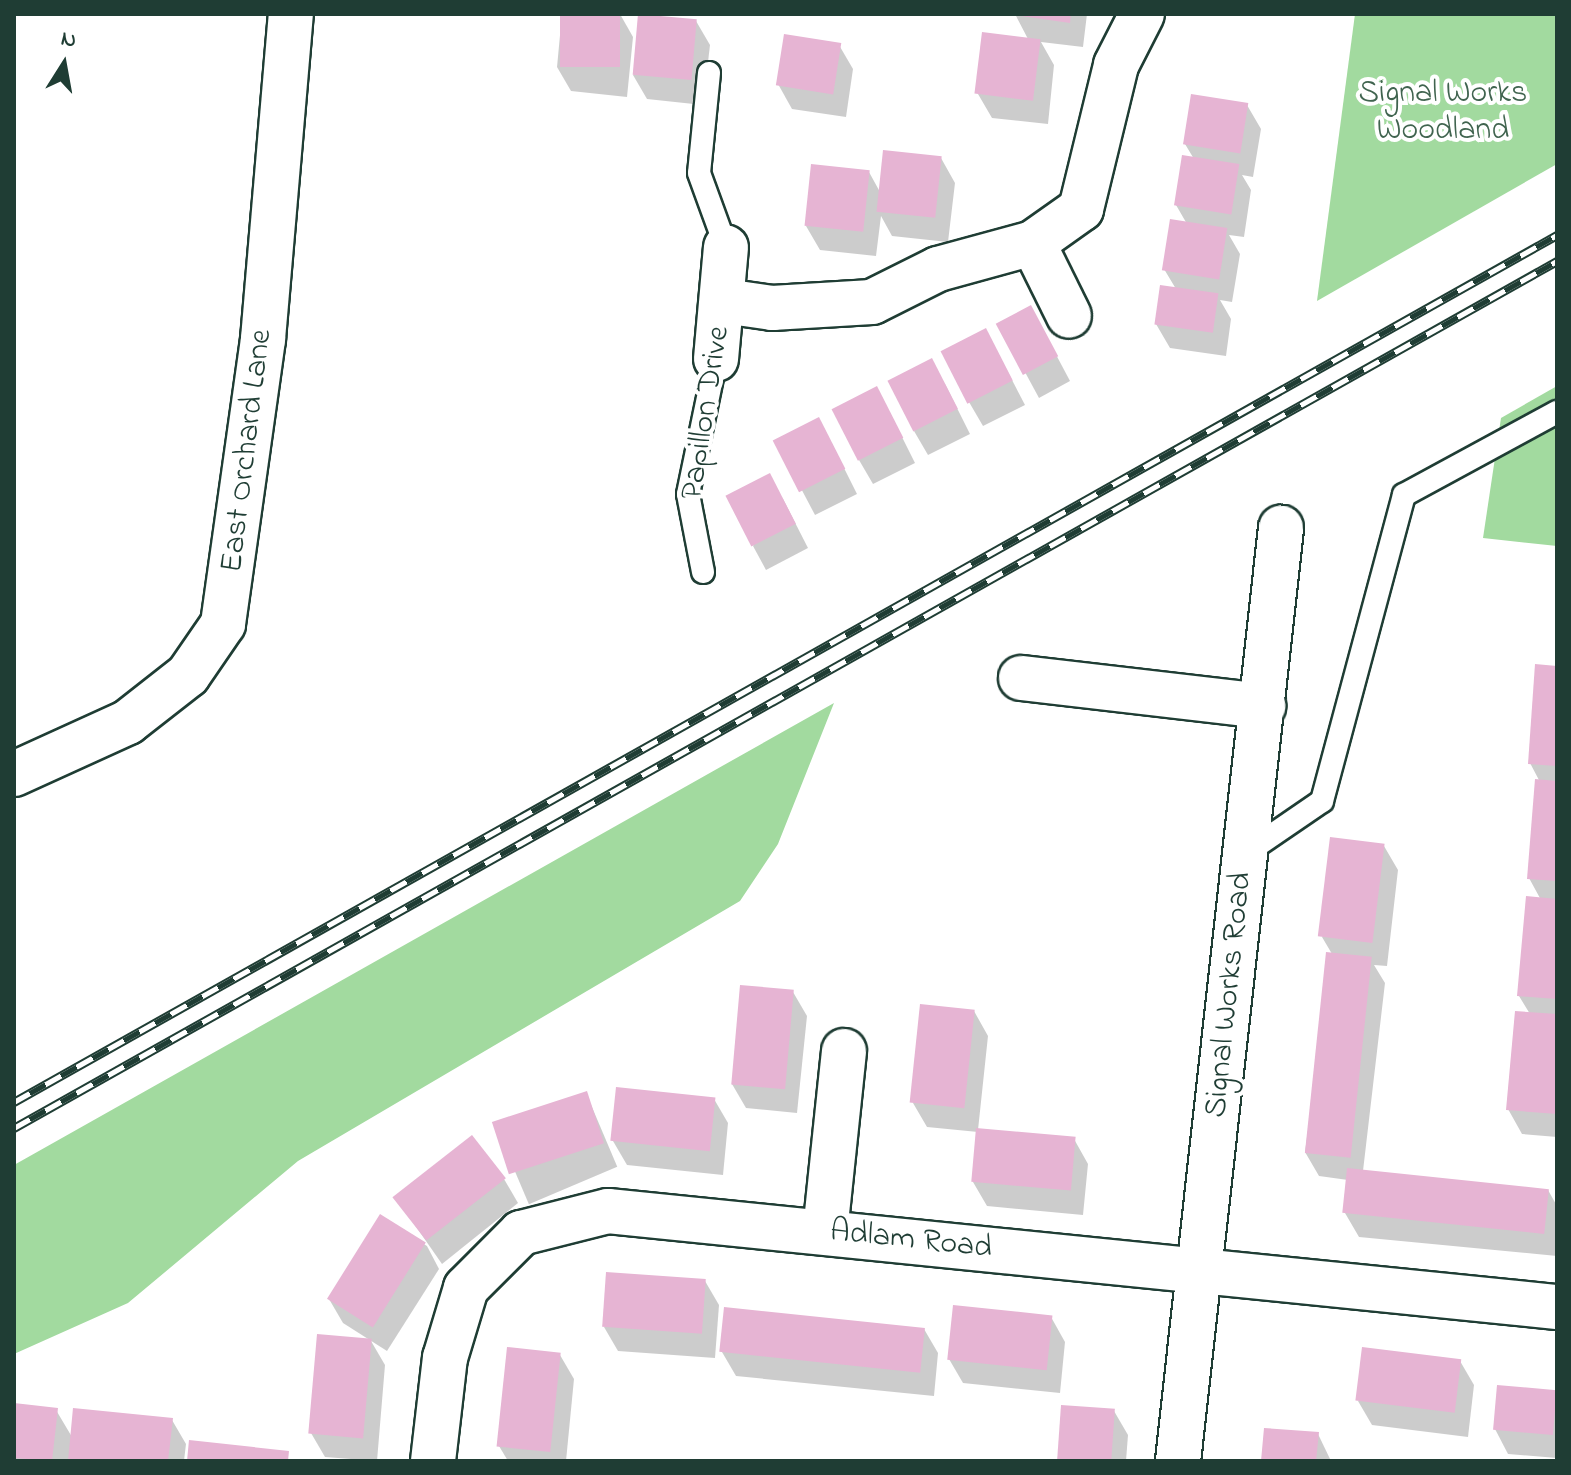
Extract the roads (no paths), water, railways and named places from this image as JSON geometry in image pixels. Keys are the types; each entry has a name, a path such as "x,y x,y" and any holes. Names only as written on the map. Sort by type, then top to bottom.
{"street":[{"name":"East Orchard Lane","path":"14,774 128,722 188,675 223,624 263,339 291,14"},
{"name":"Papillon Drive","path":"724,301 772,308 872,302 938,269 1033,243 1081,209 1116,65 1142,14"},
{"path":"1033,243 1069,316"},
{"name":"Papillon Drive","path":"716,359 724,301 726,247"},
{"name":"Signal Works Road","path":"1178,1461 1281,528"},
{"path":"1021,678 1263,706"},
{"path":"825,1232 844,1051"},
{"name":"Adlam Road","path":"433,1461 445,1358 466,1288 521,1233 608,1211 1557,1307"}],"lane":[{"name":"Papillon Drive","path":"709,73 699,173 726,247"},
{"name":"Papillon Drive","path":"703,572 688,494 716,359"},
{"path":"1246,854 1322,801 1404,495 1557,412"}],"railway":[{"path":"14,1102 1557,235"},
{"path":"14,1128 1557,261"}],"park label":[{"name":"Signal Works Woodland","path":"1443,114"}]}
